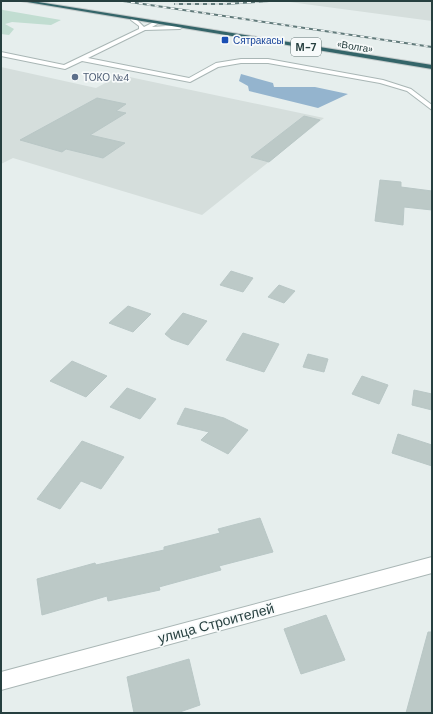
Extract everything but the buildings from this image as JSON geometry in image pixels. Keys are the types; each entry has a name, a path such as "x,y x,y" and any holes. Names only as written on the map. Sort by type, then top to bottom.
{"highway":[{"name":"«Волга»","path":"23,1 432,67"}],"street":[{"path":"133,19 142,26 141,30"},
{"path":"1,54 65,67 156,23"},
{"path":"141,30 180,27"},
{"path":"82,60 190,80 212,66 228,62 253,60 284,63 381,81 409,90 432,108"},
{"name":"улица Строителей","path":"1,680 432,566"}],"shaded area":[{"path":"282,1 432,1 432,21"},
{"path":"1,67 96,88 120,75 324,118 202,215 13,158 1,164"}],"green space":[{"path":"1,9 61,20 51,25 12,22 5,24 14,29 9,35 1,34"}],"water":[{"path":"241,74 273,83 274,87 315,87 348,94 318,108 249,91 248,86 239,81"}],"railway":[{"path":"123,1 432,47"},
{"path":"175,4 225,4 269,1"}],"place":[{"name":"Сятракасы","path":"225,40"},
{"name":"ТОКО №4","path":"75,77"}]}
